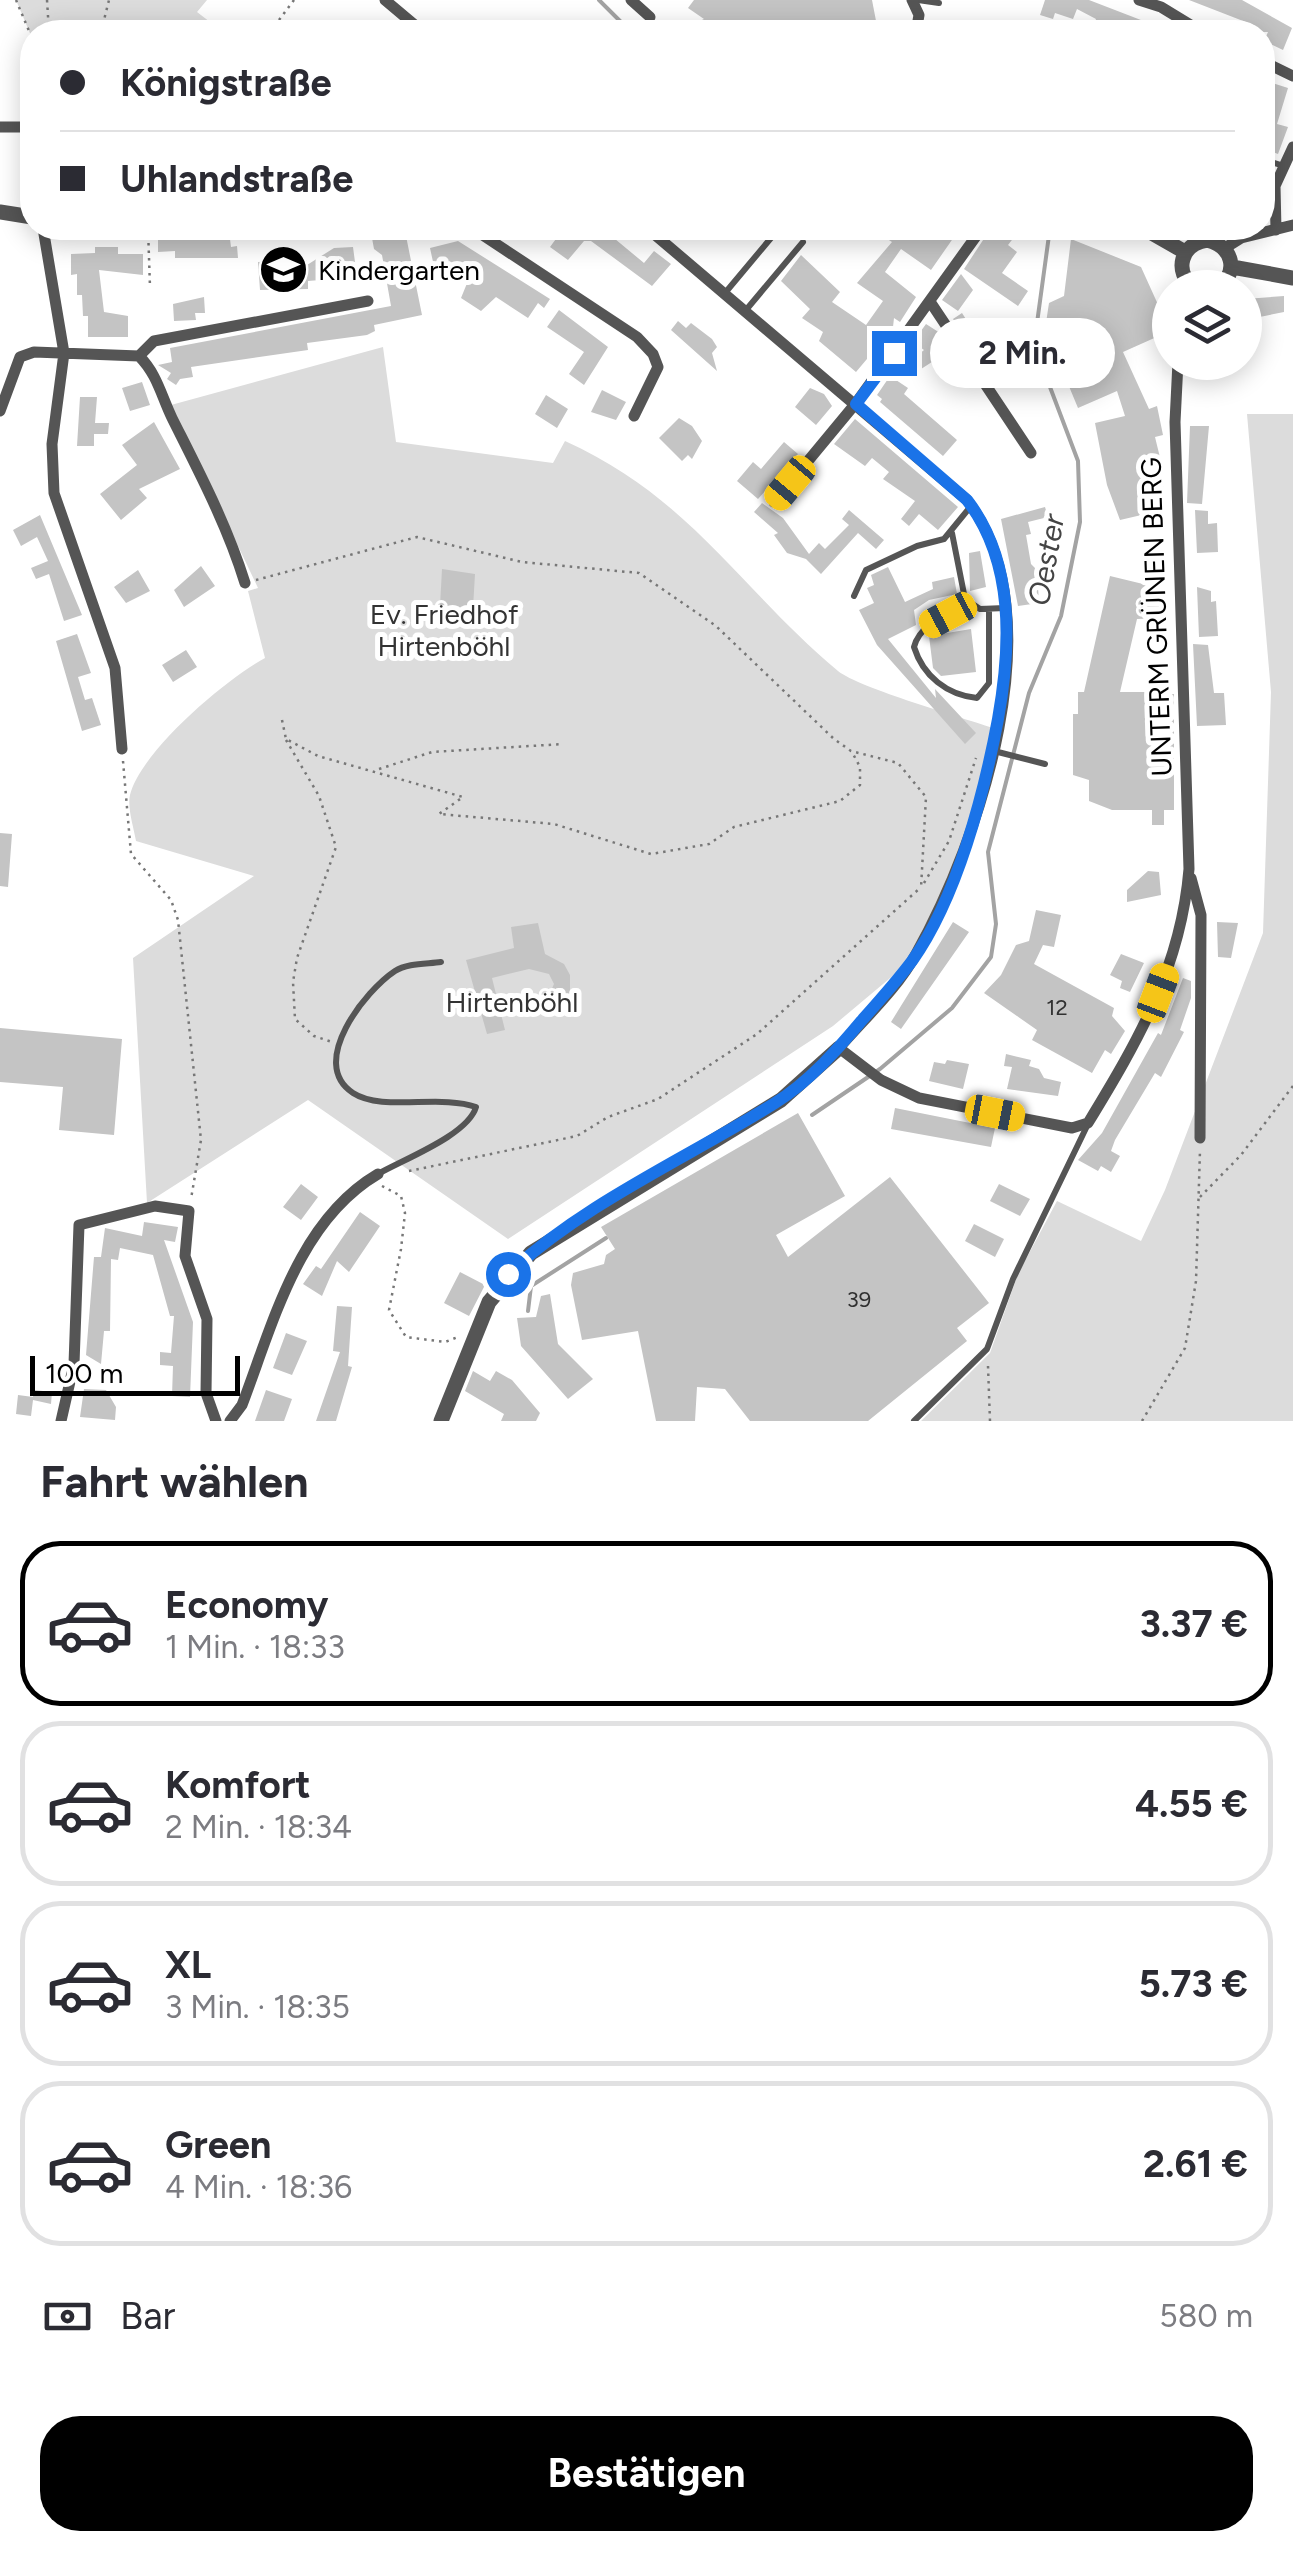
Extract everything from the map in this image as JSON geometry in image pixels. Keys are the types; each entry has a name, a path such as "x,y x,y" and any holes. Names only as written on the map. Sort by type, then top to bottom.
{"street":[{"path":"384,0 408,20"},
{"path":"631,0 650,17"},
{"path":"1139,0 1182,20"},
{"path":"1275,194 1293,148"},
{"path":"1275,220 1276,230 1293,225"},
{"path":"45,240 64,353 52,444 54,494 115,668 122,749"},
{"path":"491,240 637,337 653,354 658,367 634,416"},
{"path":"441,1421 478,1328 508,1274 549,1238 781,1100 839,1048 914,958 964,856 997,753 1005,684 1005,608 1000,568 971,506 661,240"},
{"path":"774,502 856,404 974,240"},
{"path":"1164,240 1185,252"},
{"path":"1183,270 1185,252 1207,240 1225,248 1232,267"},
{"path":"1225,248 1238,240"},
{"path":"1232,267 1293,278"},
{"path":"139,356 154,342 368,301"},
{"path":"931,302 1032,453"},
{"path":"0,410 20,357 64,353 139,356 154,370 166,406 231,538 244,583"},
{"name":"UNTERM GRÜNEN BERG","path":"1088,1123 1145,1028 1185,922 1189,870 1174,422 1177,380"},
{"name":"UNTERM GRÜNEN BERG","path":"1189,870 1200,915 1200,1138"},
{"path":"839,1048 880,1080 918,1098 1072,1128 1088,1123"},
{"path":"230,1421 242,1405 294,1270 334,1208 373,1176"},
{"path":"61,1421 74,1364 78,1225 155,1206 189,1211 184,1256 207,1319 206,1393 216,1421"}],"lane":[{"path":"915,0 940,3"},
{"path":"1275,163 1284,166"},
{"path":"724,294 769,240"},
{"path":"745,312 803,242"},
{"path":"854,596 874,564 952,532 971,506"},
{"path":"952,532 970,604"},
{"path":"989,610 989,684 977,698 961,696 930,676 914,647 917,635 970,604 989,610 1005,608"},
{"path":"997,753 1044,764"},
{"path":"373,1176 450,1136 472,1120 476,1108 457,1100 390,1101 353,1093 338,1074 338,1044 364,995 399,968 441,962"},
{"name":"UNTERM GRÜNEN BERG","path":"914,1421 987,1349 1013,1279 1088,1123"}],"path":[{"path":"148,240 150,287"},
{"path":"244,583 417,538 522,562 639,573 716,626 851,751 860,766 860,785 840,801 734,826 708,844 651,854 554,824 439,814 463,796 377,769 318,756 286,738"},
{"path":"282,720 286,738 319,796 336,847 298,958 293,982 296,1019 314,1036 338,1044"},
{"path":"377,769 432,752 562,744"},
{"path":"122,749 131,854 172,900 178,920 201,1140 189,1211"},
{"path":"851,751 898,762 926,798 921,888"},
{"path":"407,1172 577,1136 608,1117 658,1099 757,1034 921,888 949,841 977,757 997,753"},
{"path":"1199,1198 1241,1156 1293,1086"},
{"path":"1142,1421 1185,1348 1196,1281 1200,1138"},
{"path":"373,1176 401,1196 405,1213 389,1310 406,1337 445,1342 478,1328"},
{"path":"987,1349 990,1421"}],"green space":[{"path":"16,0 207,0 197,12 207,20 24,20"},
{"path":"383,347 396,442 553,463 565,441 609,464 681,517 838,671 889,694 996,729 964,856 914,958 833,1026 508,1239 308,1100 147,1203 133,958 254,876 136,841 130,795 137,777 167,738 208,699 265,658 248,591 258,588 171,405"},
{"path":"1247,414 1293,414 1293,1421 921,1421 990,1353 1018,1274 1057,1201 1141,1241 1165,1190 1263,933 1271,692"}],"building":[{"path":"694,0 872,0 876,20 702,20 688,8"},
{"path":"1045,0 1089,0 1141,20 1096,20 1077,9 1073,19 1055,13 1053,19 1040,15"},
{"path":"1189,0 1242,0 1292,28 1283,50 1275,46 1275,20 1241,20"},
{"path":"1275,84 1288,88 1277,124 1288,127 1278,154"},
{"path":"158,240 230,240 231,247 237,246 238,258 175,258 175,251 158,252"},
{"path":"372,240 407,240 422,315 374,325 375,331 367,335 307,343 308,350 191,367 193,377 180,379 176,385 167,379 171,373 158,365 172,362 170,348 391,306 382,255 374,249"},
{"path":"555,240 616,240 644,263 654,251 671,264 652,286 591,241 584,241 568,260 550,247"},
{"path":"889,240 952,240 931,270 901,249 885,272 916,297 900,322 894,318 892,336 884,337 883,348 872,353 856,372 819,341 823,332 802,318 810,309 781,281 801,255 840,292 832,302 866,325 883,301 857,283 892,242"},
{"path":"983,240 1012,240 1008,245 1017,252 1002,273 1028,291 1018,306 964,269"},
{"path":"1071,240 1141,267 1152,291 1152,339 1123,352 1149,409 1157,406 1163,435 1155,437 1164,474 1163,510 1120,520 1107,485 1095,423 1125,416 1117,391 1078,408 1058,360 1047,365 1044,336 1049,303 1064,296"},
{"path":"458,241 550,299 544,308 538,303 528,318 496,297 481,311 461,298 470,276 456,267 435,271 430,248"},
{"path":"95,247 118,247 118,254 143,254 143,275 99,270 104,312 128,316 128,337 88,337 88,316 83,316 82,295 77,295 77,274 71,275 71,254 95,253"},
{"path":"353,247 357,277 308,281 308,289 260,290 258,262 307,260 307,265 334,248"},
{"path":"961,274 973,290 958,311 942,300"},
{"path":"1284,296 1284,312 1262,317 1262,298"},
{"path":"204,297 205,313 195,313 196,320 174,321 173,304"},
{"path":"559,310 608,347 584,385 569,374 584,352 547,327"},
{"path":"962,313 971,327 985,318 1012,368 994,380 953,319"},
{"path":"678,321 686,328 691,323 712,339 717,347 712,353 717,371 671,330"},
{"path":"926,324 940,333 966,373 950,383 935,360 918,371 910,362 924,350 913,342"},
{"path":"890,376 908,388 904,394 957,440 943,456 880,402 882,399 877,395"},
{"path":"142,382 150,405 130,411 122,388"},
{"path":"810,388 824,394 832,406 816,425 795,407"},
{"path":"602,390 626,402 616,420 591,412"},
{"path":"546,395 568,409 557,428 535,414"},
{"path":"80,397 97,397 95,423 109,423 108,434 94,434 94,446 77,446"},
{"path":"679,418 692,426 702,441 692,459 688,455 682,461 659,438"},
{"path":"855,419 958,507 938,530 919,514 909,526 901,519 915,501 883,479 889,472 872,458 865,466 834,444"},
{"path":"154,422 180,469 139,489 147,498 121,520 100,494 137,465 122,445"},
{"path":"1190,426 1209,426 1202,504 1187,503"},
{"path":"784,442 798,454 758,499 737,481 753,462 761,469"},
{"path":"762,503 783,518 809,554 819,543 825,549 849,525 842,519 849,510 884,540 876,549 858,533 821,574 806,559 787,553 774,535 778,533 754,512"},
{"path":"1045,507 1048,517 1028,522 1031,534 1026,535 1031,564 1037,570 1039,603 1018,606 1001,519"},
{"path":"1195,510 1208,511 1208,524 1217,523 1218,552 1197,553"},
{"path":"40,515 82,615 64,621 49,574 36,579 31,568 48,561 37,537 21,546 13,530"},
{"path":"980,551 986,587 970,591 969,553"},
{"path":"201,566 215,586 184,607 174,590"},
{"path":"888,567 905,602 933,589 932,582 954,577 957,594 929,600 914,610 916,625 888,639 936,698 935,689 976,733 965,744 877,645 859,610 874,603 867,588 874,585 871,575"},
{"path":"442,569 475,574 473,608 440,606"},
{"path":"138,570 150,591 126,603 114,587"},
{"path":"1110,576 1143,584 1143,580 1160,580 1162,618 1137,619 1120,692 1148,692 1148,680 1169,680 1169,694 1174,694 1174,810 1164,810 1164,825 1152,825 1152,810 1112,810 1089,801 1089,780 1073,775 1073,714 1078,714 1078,692 1084,692"},
{"path":"1197,587 1211,591 1211,602 1216,601 1218,636 1199,637"},
{"path":"971,629 976,672 941,676 933,668 929,636"},
{"path":"77,634 91,673 78,677 85,700 92,698 101,725 82,731 56,641"},
{"path":"1193,644 1208,645 1214,693 1224,693 1226,725 1197,726"},
{"path":"186,650 197,667 173,682 162,665"},
{"path":"0,833 12,834 8,887 0,886"},
{"path":"1148,871 1159,872 1161,895 1127,902 1127,890"},
{"path":"1036,910 1061,915 1054,947 1043,945 1034,964 1114,1008 1112,1016 1125,1031 1111,1054 1105,1050 1092,1073 1032,1040 1037,1030 984,993 1001,975 1016,945 1029,941"},
{"path":"953,922 969,932 901,1029 891,1022"},
{"path":"1217,922 1238,923 1231,958 1218,957"},
{"path":"538,923 545,954 564,964 570,975 570,1002 535,1017 531,1000 550,993 554,984 549,974 529,969 492,978 505,1030 487,1034 466,960 514,948 511,927"},
{"path":"1121,954 1144,963 1130,992 1120,988 1122,981 1110,975"},
{"path":"1183,978 1191,981 1191,998 1180,1030 1184,1032 1161,1077 1155,1073 1115,1140 1111,1151 1120,1156 1111,1172 1101,1166 1098,1171 1078,1160 1102,1133 1158,1033 1161,1035"},
{"path":"0,1028 122,1039 114,1135 59,1130 63,1087 0,1082"},
{"path":"1006,1054 1031,1060 1029,1066 1039,1069 1044,1078 1061,1082 1058,1096 1007,1089 1012,1067 1004,1066"},
{"path":"947,1060 969,1064 963,1089 929,1081 934,1062 945,1064"},
{"path":"895,1108 995,1128 991,1147 891,1129"},
{"path":"798,1113 845,1196 776,1235 788,1257 890,1177 989,1303 957,1328 967,1341 868,1421 750,1421 725,1389 697,1387 695,1421 656,1421 638,1331 582,1340 571,1285 573,1273 604,1264 606,1255 615,1249 601,1227"},
{"path":"301,1184 318,1197 301,1220 283,1207"},
{"path":"999,1184 1030,1199 1020,1216 990,1201"},
{"path":"360,1212 380,1226 349,1272 337,1261 322,1296 303,1284 316,1266 321,1269"},
{"path":"144,1222 178,1227 175,1242 164,1240 193,1322 190,1397 172,1396 173,1366 160,1365 160,1352 171,1353 174,1316 170,1316 153,1255 120,1248 118,1260 111,1259 110,1331 104,1331 101,1364 86,1355 94,1257 101,1257 105,1228 142,1236"},
{"path":"974,1224 1004,1239 995,1257 965,1241"},
{"path":"460,1272 485,1285 469,1316 444,1303"},
{"path":"550,1294 558,1344 593,1379 568,1399 521,1346 517,1318 536,1317 541,1296"},
{"path":"337,1306 352,1307 348,1366 352,1367 336,1421 316,1421 340,1352 333,1351"},
{"path":"286,1333 307,1341 292,1375 273,1368"},
{"path":"473,1371 490,1381 496,1371 512,1380 540,1413 536,1421 501,1421 504,1414 465,1391"},
{"path":"84,1389 106,1390 116,1407 115,1420 80,1417"},
{"path":"34,1390 52,1392 51,1404 33,1400 31,1416 16,1414 18,1395 33,1397"},
{"path":"266,1390 292,1399 284,1421 255,1421"}],"waterway":[{"name":"Oester","path":"599,0 619,20"},
{"name":"Oester","path":"812,1115 880,1069 952,1008 991,957 996,924 988,852 1029,693 1061,616 1080,522 1078,461 1039,358 1037,323 1048,240"},
{"name":"Oester","path":"528,1311 531,1286 606,1238"}],"place":[{"name":"Kindergarten","path":"283,270"}],"route":[{"path":"508,1274 549,1238 781,1100 839,1048 914,958 964,856 992,756 1005,684 1008,629 1000,568 979,516 967,500 856,404 894,353"}],"park label":[{"name":"Ev. Friedhof Hirtenböhl","path":"444,630"},
{"name":"Hirtenböhl","path":"512,1002"}]}
